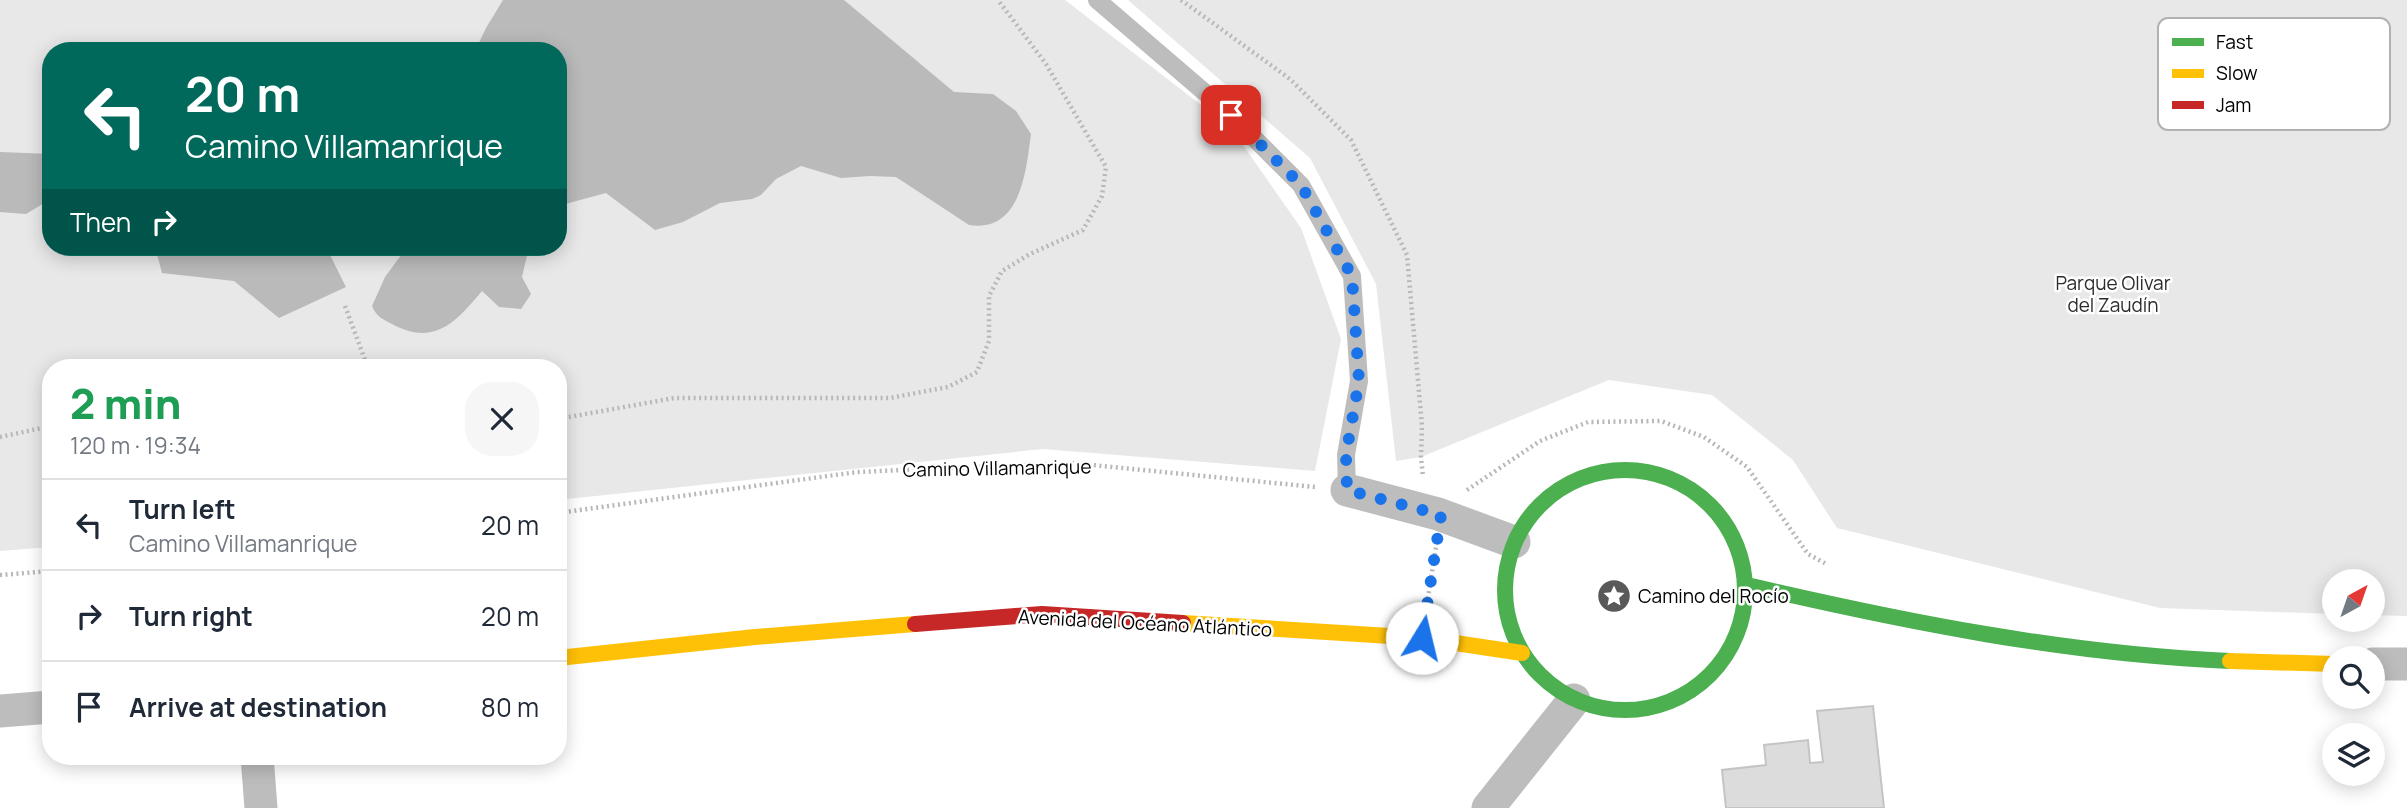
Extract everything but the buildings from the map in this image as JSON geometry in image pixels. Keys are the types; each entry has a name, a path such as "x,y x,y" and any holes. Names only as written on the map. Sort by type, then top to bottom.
{"street":[{"path":"1629,469 1664,475 1696,492 1722,517 1740,549 1747,585 1743,619 1730,652 1707,680 1678,700 1644,710 1608,710 1574,700 1545,680 1522,653 1507,617 1504,580 1514,542 1533,512 1560,488 1592,473 1629,469"},
{"path":"1347,490 1441,515 1514,542"},
{"path":"1747,585 1881,616 2054,644 2252,664 2322,664"},
{"name":"Avenida del Océano Atlántico","path":"567,657 755,637 1042,614 1422,638 1522,653"},
{"path":"2385,664 2407,664"},
{"path":"1488,808 1574,700"},
{"path":"0,711 42,708"},
{"path":"258,765 261,808"}],"lane":[{"path":"1097,0 1231,115 1301,185 1352,276 1359,381 1346,455 1347,490"}],"path":[{"path":"567,417 674,398 890,398 948,387 977,372 989,341 989,296 1002,271 1083,230 1102,196 1106,167 1046,64 998,0"},
{"path":"345,306 365,359"},
{"path":"1422,638 1441,515 1470,488 1540,441 1588,422 1661,421 1704,437 1747,467 1808,554 1830,566"},
{"path":"0,436 42,428"},
{"name":"Camino Villamanrique","path":"567,512 856,472 1072,463 1347,490"},
{"path":"0,575 42,572"}],"green space":[{"path":"0,0 1065,0 1231,128 1301,228 1341,339 1315,471 1043,449 567,499 567,359 42,359 42,548 0,551"},
{"name":"Parque Olivar del Zaudín","path":"1128,0 2407,0 2407,616 2385,615 2385,569 2322,569 2322,614 2160,608 1837,528 1793,460 1712,395 1609,380 1421,457 1396,461 1376,284 1310,158"}],"shaded area":[{"path":"503,0 844,0 954,92 993,94 1016,111 1031,134 1023,181 1018,196 1000,219 986,225 969,225 896,177 841,178 801,166 776,179 761,195 752,199 720,203 683,222 655,230 606,193 567,204 567,42 479,42"},
{"path":"0,152 42,154 42,204 26,214 0,212"},
{"path":"157,256 330,256 346,287 279,318 234,281 162,273"},
{"path":"400,256 527,256 522,277 531,294 521,309 499,307 482,291 463,312 443,328 420,333 392,324 375,312 372,306 385,277"}],"traffic: fast":[{"path":"1613,470 1637,470 1682,484 1710,505 1725,523 1736,544 1743,567 1745,590 1743,613 1736,636 1725,657 1710,675 1682,696 1660,705 1637,710 1613,710 1568,696 1549,683 1532,666 1519,647 1510,625 1505,602 1505,578 1519,533 1532,514 1549,497 1568,484 1590,475 1613,470"},
{"path":"1747,585 1866,612 2047,644 2230,661"}],"traffic: slow":[{"path":"1183,623 1422,638 1522,653"},
{"path":"567,657 755,637 915,624"},
{"path":"2230,661 2322,664"}],"traffic: jam":[{"path":"915,624 1042,614 1183,623"}],"place":[{"name":"Camino del Rocío","path":"1614,596"}],"route":[{"path":"1231,115 1301,185 1352,276 1359,381 1346,455 1347,490 1441,515 1422,638"}]}
